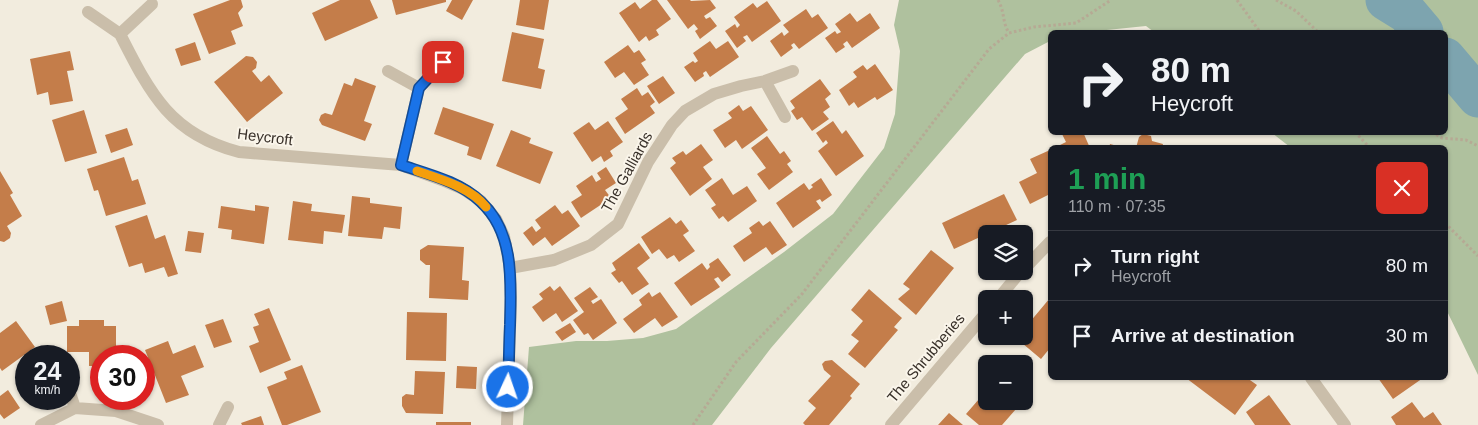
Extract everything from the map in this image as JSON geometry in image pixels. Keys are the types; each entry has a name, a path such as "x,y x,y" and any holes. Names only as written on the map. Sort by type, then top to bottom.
{"street":[{"path":"120,34 152,4"},
{"name":"Heycroft","path":"88,12 120,34 144,81 161,106 186,128 219,146 240,152 401,165 464,189 481,201 496,219 504,236 510,268 507,425"},
{"path":"401,165 419,88 455,49"},
{"path":"388,71 419,88"},
{"name":"The Galliards","path":"510,268 554,260 591,245 618,224 648,162 672,125 685,111 714,94 765,81 793,71"},
{"path":"765,81 785,117"},
{"path":"1033,260 1048,244"},
{"path":"1006,290 1014,280"},
{"name":"The Shrubberies","path":"891,425 978,322"},
{"path":"1312,380 1345,425"},
{"path":"219,425 228,407"},
{"path":"80,408 116,411 158,425"},
{"path":"41,425 71,410"}],"path":[{"path":"998,0 1003,8 1004,26 1009,33"},
{"path":"693,425 736,362 802,294 989,49 1009,33 1034,27 1076,23 1111,0"},
{"path":"1237,0 1259,30"},
{"path":"1276,0 1296,11 1316,30"},
{"path":"1358,135 1367,145"},
{"path":"1437,135 1442,138 1466,140 1478,146"},
{"path":"1448,226 1478,256"}],"green space":[{"path":"899,0 1478,0 1478,375 1448,313 1448,145 1287,145 1275,135 1448,135 1448,30 1151,30 1146,26 1107,30 1048,30 1048,42 1025,54 771,348 712,425 523,425 529,347 576,341 643,338 676,329 784,252 833,214 884,148 895,114 900,51 894,25"}],"building":[{"path":"230,0 241,0 243,7 238,13 243,26 231,31 236,44 209,54 193,14"},
{"path":"340,0 370,0 378,18 325,41 312,13"},
{"path":"392,0 446,0 446,2 396,15"},
{"path":"452,0 473,0 462,20 446,11"},
{"path":"520,0 549,0 544,30 516,25"},
{"path":"652,0 657,0 671,19 656,30 659,35 649,41 646,36 639,42 619,13 635,2 640,9"},
{"path":"667,0 710,0 716,8 704,16 706,19 710,17 717,26 700,39 695,31 698,29 694,24 688,29"},
{"path":"767,1 781,21 752,42 747,35 743,37 746,41 737,48 725,31 735,24 737,28 740,25 734,17 753,3 757,8"},
{"path":"806,9 812,18 818,14 828,28 799,49 794,43 791,45 793,48 781,57 770,41 782,32 784,36 789,32 783,25"},
{"path":"850,13 857,22 870,13 880,28 852,48 847,41 843,44 845,47 836,53 825,38 835,31 837,34 841,32 835,24"},
{"path":"512,32 544,39 538,68 545,70 541,89 502,81"},
{"path":"710,41 716,49 728,41 739,57 710,77 706,71 703,73 704,76 695,82 684,67 693,61 695,63 698,61 693,53"},
{"path":"195,42 201,60 181,66 175,49"},
{"path":"628,45 634,53 639,50 646,60 641,63 649,75 634,85 624,72 615,78 604,62"},
{"path":"70,51 74,70 67,71 73,101 50,105 48,92 37,95 30,59"},
{"path":"246,56 253,57 257,62 256,68 252,71 261,82 269,75 283,93 247,122 214,82"},
{"path":"875,64 893,90 877,100 875,97 858,108 854,102 849,106 839,90 857,77 853,72 863,65 867,70"},
{"path":"663,76 675,93 659,104 647,86"},
{"path":"355,78 376,86 364,121 372,124 365,141 322,125 319,120 321,115 325,113 332,115 344,83 352,86"},
{"path":"820,79 831,94 825,99 830,107 823,112 829,119 812,131 802,117 797,120 791,111 795,108 790,101"},
{"path":"637,88 642,96 648,92 655,102 650,106 655,113 625,134 615,118 628,109 621,99"},
{"path":"739,105 743,111 751,106 768,130 742,149 736,140 725,148 713,130 732,118 728,113"},
{"path":"443,107 494,124 481,160 467,155 469,147 434,134"},
{"path":"84,110 97,153 65,162 52,120"},
{"path":"608,121 623,142 610,151 613,156 604,162 601,156 592,162 573,133 589,122 595,130"},
{"path":"833,121 842,134 846,130 864,156 836,176 818,151 828,143 826,140 823,143 816,133"},
{"path":"127,128 133,145 111,153 105,135"},
{"path":"511,130 531,138 529,143 553,152 540,184 496,166"},
{"path":"1062,135 1084,135 1089,145 1060,145 1066,142"},
{"path":"1142,135 1151,136 1152,141 1163,145 1137,145 1139,137"},
{"path":"767,136 780,154 784,151 791,161 787,164 793,172 769,190 757,174 766,168 751,148"},
{"path":"701,144 713,160 703,167 712,179 690,196 670,168 676,163 672,158 683,151 686,155"},
{"path":"1048,151 1048,195 1030,204 1019,182 1037,173 1030,159"},
{"path":"124,157 132,181 138,179 146,204 106,216 98,190 94,191 87,169"},
{"path":"606,167 616,183 605,190 611,198 581,218 571,202 582,195 576,186 592,175 596,182 601,179 597,173"},
{"path":"0,171 13,193 10,195 22,216 7,226 11,233 10,238 4,242 0,241"},
{"path":"722,178 733,195 747,186 757,201 728,222 723,216 719,219 711,208 716,205 705,190"},
{"path":"821,178 832,195 822,202 820,199 816,201 821,208 793,228 776,203 804,183 809,190 813,187 811,185"},
{"path":"1004,194 1017,220 1006,225 978,225 978,238 954,249 942,223"},
{"path":"352,196 370,198 370,203 402,207 400,229 384,227 382,239 348,236"},
{"path":"293,201 312,204 311,211 345,215 342,233 324,231 323,244 288,240"},
{"path":"255,205 269,207 264,244 231,239 232,230 218,228 221,206 255,211"},
{"path":"555,205 562,214 568,210 580,226 552,246 545,237 533,246 523,233 532,226 536,232 541,228 535,220"},
{"path":"147,215 155,239 165,235 178,274 168,277 164,267 145,273 142,263 129,267 115,226"},
{"path":"670,217 676,224 681,220 689,231 683,235 695,251 679,262 674,255 667,259 659,249 652,254 641,237"},
{"path":"759,221 763,226 770,221 787,245 772,255 766,247 744,262 733,246 752,233 749,228"},
{"path":"188,231 204,233 201,253 185,251"},
{"path":"639,243 650,258 637,268 649,284 632,295 622,281 619,283 611,273 616,270 612,263"},
{"path":"428,245 464,247 462,280 469,281 468,300 429,298 430,265 426,265 420,260 420,250"},
{"path":"931,250 954,268 916,315 898,299 910,289 903,284"},
{"path":"718,258 731,275 722,282 718,277 714,279 720,287 691,306 674,283 702,263 707,270 710,267 709,264"},
{"path":"550,286 554,291 560,286 578,311 562,322 556,313 543,322 532,307 543,299 539,294"},
{"path":"590,287 598,297 591,301 593,304 601,299 617,323 593,340 588,333 584,335 573,320 584,312 574,298"},
{"path":"869,289 902,318 894,327 898,330 865,368 848,354 859,341 851,335 863,321 851,310"},
{"path":"649,292 652,297 660,292 678,317 662,327 655,318 634,333 623,319 642,305 639,300"},
{"path":"1048,300 1048,350 1041,359 1024,345 1033,345 1033,318"},
{"path":"62,301 67,321 50,325 45,306"},
{"path":"269,308 291,360 260,373 249,346 259,342 253,327 259,325 254,314"},
{"path":"407,312 447,313 446,361 406,360"},
{"path":"223,319 232,342 214,348 205,325"},
{"path":"79,320 104,320 104,326 116,326 116,345 90,345 89,366 89,352 80,352 80,345 67,345 67,326 79,326"},
{"path":"16,321 34,345 15,345 15,362 2,371 0,368 0,333"},
{"path":"570,323 576,332 562,341 555,332"},
{"path":"168,341 173,354 195,345 204,367 181,376 189,395 166,403 155,375 155,346"},
{"path":"832,360 860,384 850,396 852,398 829,425 805,425 803,423 816,408 808,401 831,376 824,370 822,364 825,361"},
{"path":"302,365 321,412 287,425 282,425 267,387 287,379 284,372"},
{"path":"457,366 477,367 476,389 456,388"},
{"path":"415,371 445,372 443,414 406,413 402,406 402,397 406,394 414,395"},
{"path":"1189,380 1250,380 1257,385 1235,415"},
{"path":"1379,380 1420,380 1393,399"},
{"path":"8,390 15,400 15,410 17,410 4,419 0,414 0,396"},
{"path":"1269,395 1291,425 1255,425 1246,412"},
{"path":"978,400 978,410 1015,410 1002,425 979,425 966,414"},
{"path":"1412,402 1424,418 1433,412 1442,425 1396,425 1391,417"},
{"path":"949,413 963,425 938,425"},
{"path":"261,416 264,425 242,425 241,423"},
{"path":"436,422 471,422 471,425 436,425"}],"waterway":[{"path":"1386,0 1407,13 1421,30"},
{"path":"1448,62 1478,97"}],"slow traffic":[{"path":"417,171 464,189 486,207"}],"route":[{"path":"443,62 419,88 401,165 464,189 481,201 496,219 504,236 510,268 511,298 508,387"}]}
